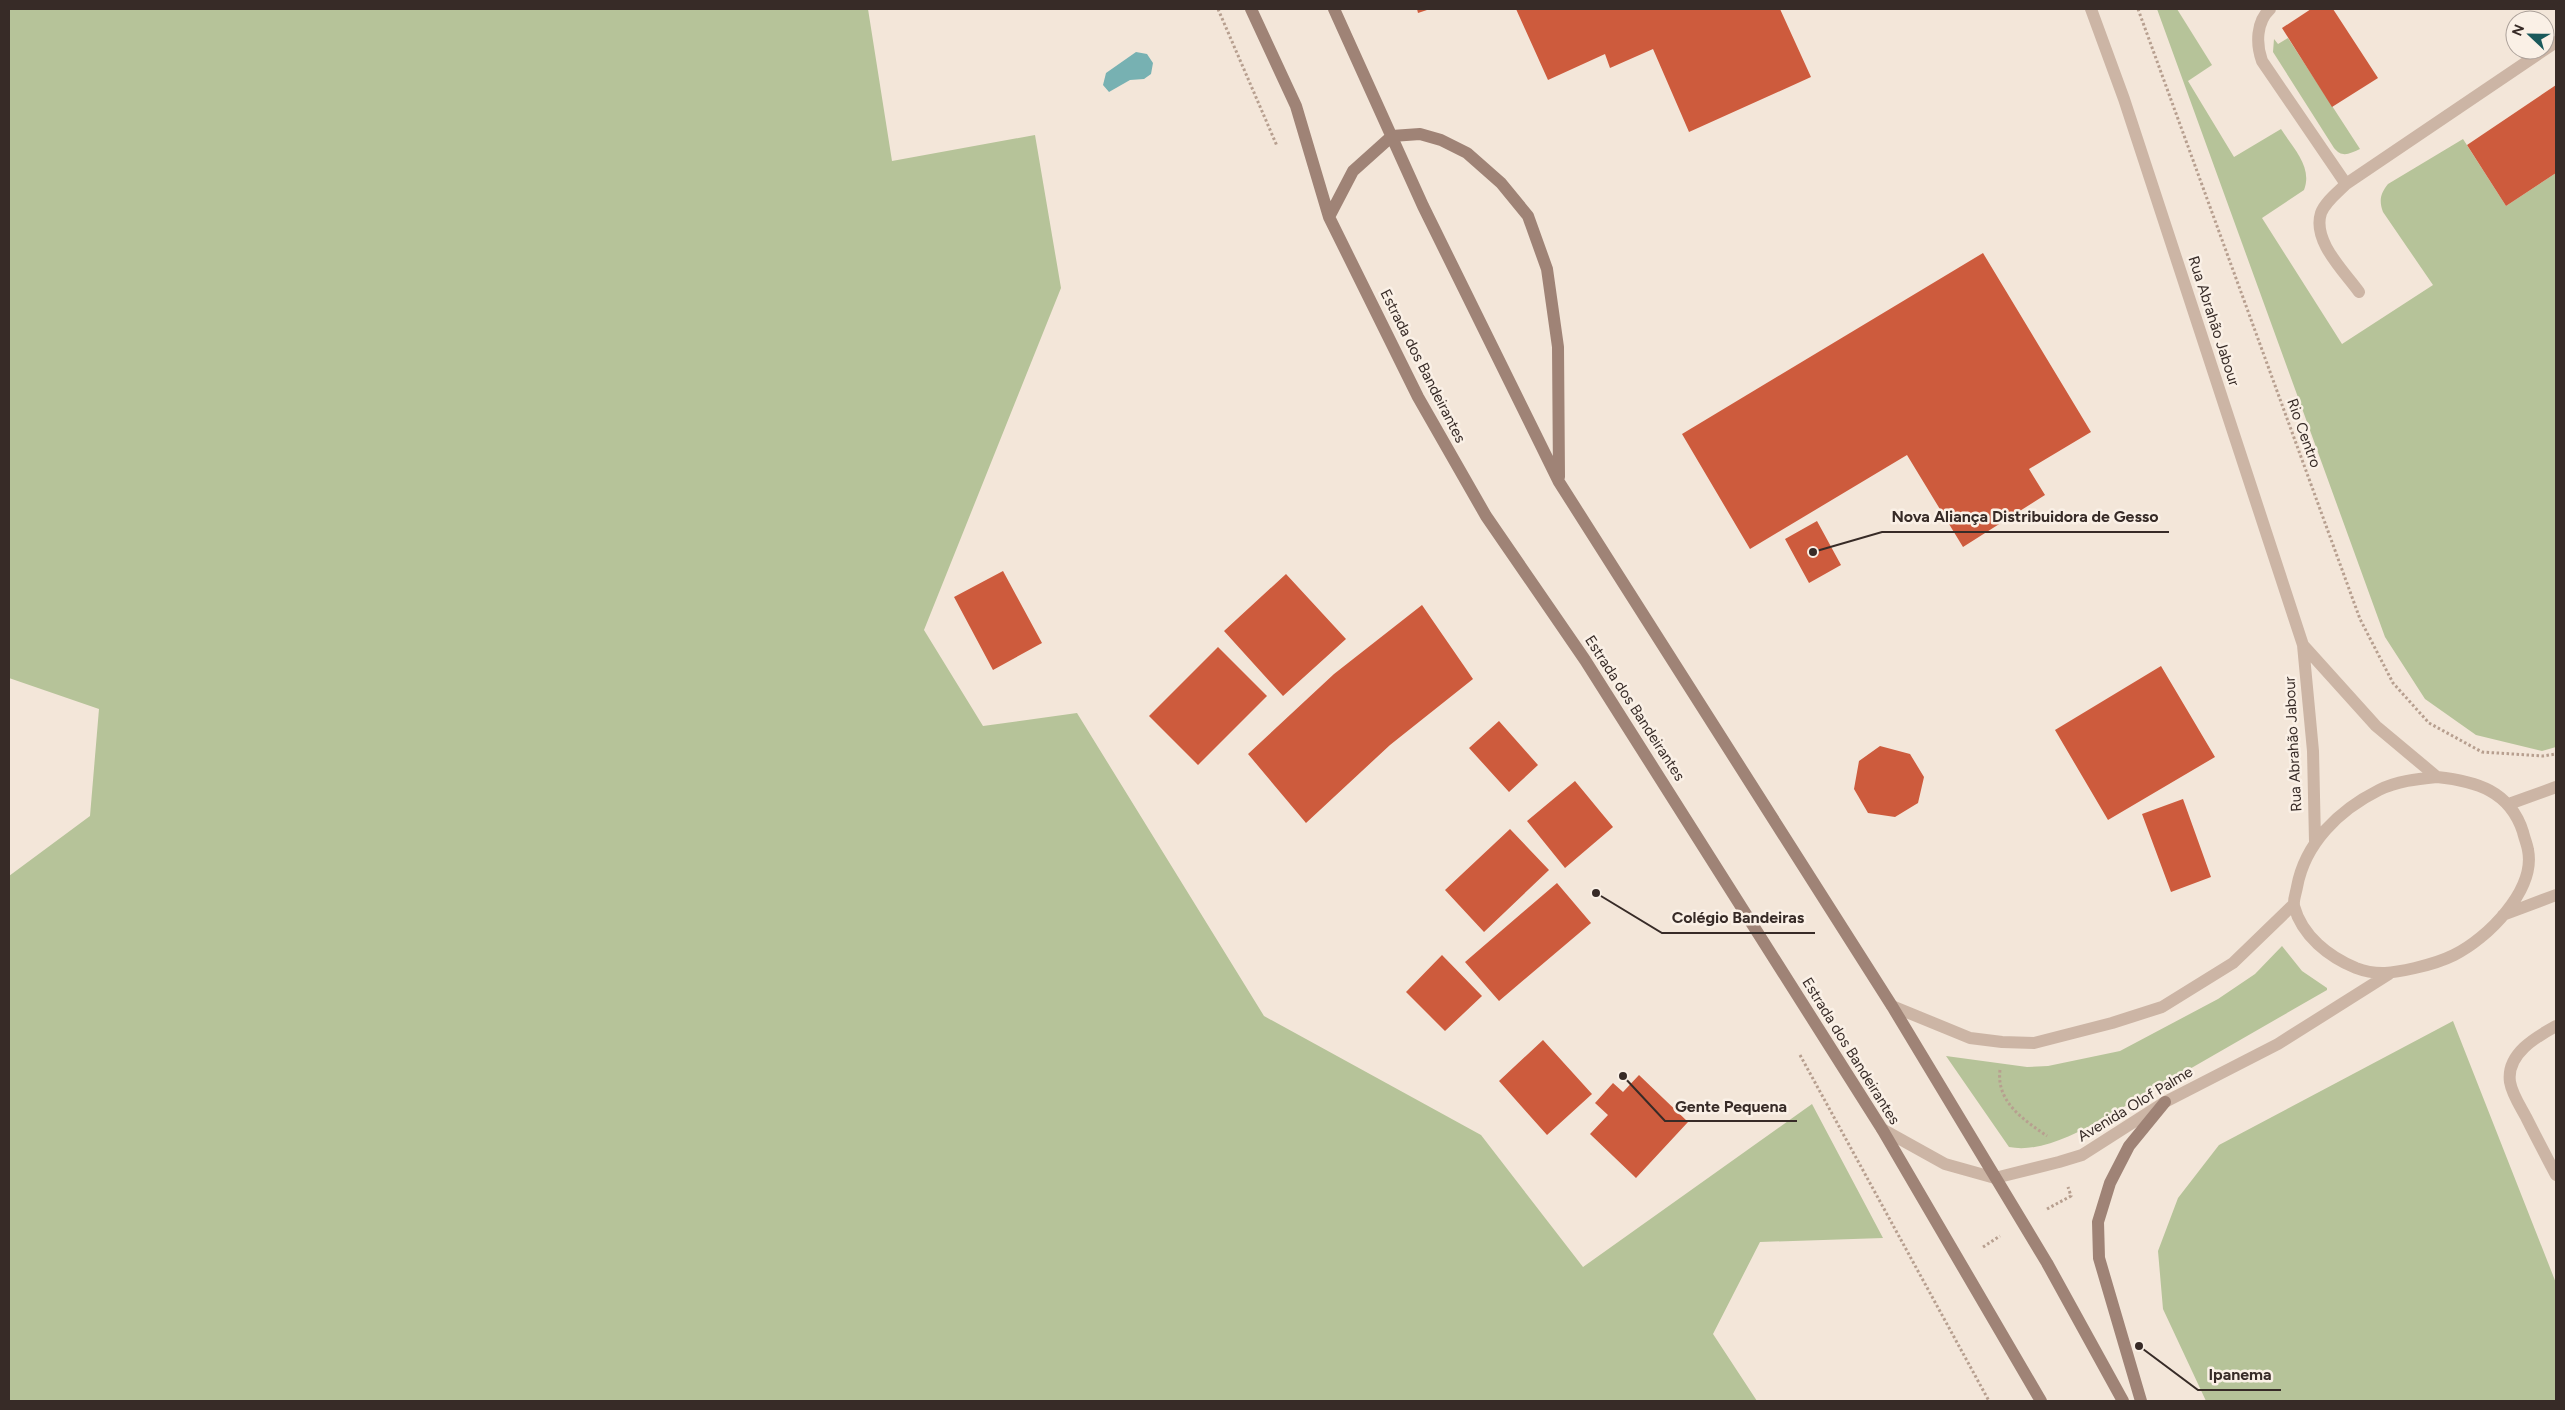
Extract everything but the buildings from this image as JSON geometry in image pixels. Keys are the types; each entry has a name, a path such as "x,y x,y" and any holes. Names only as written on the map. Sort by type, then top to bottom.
{"main road":[{"name":"Estrada dos Bandeirantes","path":"1251,9 1296,106 1329,216 1418,397 1486,516 1586,660 1882,1129 2041,1401"},
{"path":"1334,9 1423,206 1559,482 1892,1006 2047,1263 2123,1401"},
{"path":"1329,216 1354,171 1392,136 1420,134 1441,140 1468,153 1501,183 1528,216 1547,269 1558,346 1559,482"},
{"path":"2141,1401 2099,1258 2098,1222 2110,1182 2129,1146 2165,1102"}],"street":[{"name":"Rua Abrahão Jabour","path":"2091,9 2127,108 2302,645 2313,752 2315,841"},
{"path":"2270,9 2260,26 2257,47 2262,61 2346,184"},
{"path":"2359,292 2324,242 2319,230 2321,213 2328,201 2346,184 2556,42"},
{"name":"Rua Abrahão Jabour","path":"2302,645 2366,716 2437,777"},
{"path":"1892,1006 1970,1038 2034,1043 2162,1007 2233,963 2294,904 2299,877 2315,841 2345,810 2378,790 2400,781 2437,777 2470,782 2491,791 2509,804 2518,818 2529,850 2529,863 2516,898 2488,933 2454,955 2424,966 2389,974 2369,973 2326,952 2306,929 2294,904"},
{"path":"2509,804 2556,787"},
{"path":"2503,915 2556,895"},
{"name":"Avenida Olof Palme","path":"1995,1178 2082,1155 2165,1102 2278,1044 2389,974"},
{"path":"2556,1026 2536,1037 2522,1050 2513,1064 2510,1081 2515,1095 2556,1176"},
{"path":"1882,1129 1945,1164 1995,1178"}],"path":[{"name":"Rio Centro","path":"2138,9 2360,619 2394,684 2429,723 2482,752 2543,756 2556,754"}],"green space":[{"path":"9,9 868,9 892,161 1035,135 1061,288 924,630 983,726 1077,713 1264,1016 1481,1135 1583,1267 1812,1104 1883,1238 1760,1242 1713,1334 1757,1401 9,1401 9,876 90,816 99,709 9,678"},
{"path":"2157,9 2177,9 2212,65 2188,81 2234,157 2281,129 2300,158 2306,173 2304,190 2262,218 2342,344 2433,285 2383,212 2381,198 2388,184 2463,139 2506,206 2556,173 2556,747 2542,751 2476,735 2425,699 2385,637"},
{"path":"2288,38 2360,149 2349,154 2343,154 2334,148 2273,52 2274,39 2278,44"},
{"path":"2282,946 2302,971 2327,988 2327,990 2101,1120 2045,1145 2021,1148 2009,1147 1946,1056 2027,1067 2048,1066 2120,1051 2218,999 2255,974"},
{"path":"2453,1021 2556,1283 2556,1401 2206,1401 2163,1309 2158,1251 2178,1198 2219,1145"}],"water":[{"path":"1136,52 1147,54 1153,63 1151,74 1144,79 1130,80 1109,92 1103,85 1106,73"}],"place":[{"name":"Nova Aliança Distribuidora de Gesso","path":"1813,552"},
{"name":"Colégio Bandeiras","path":"1596,893"},
{"name":"Gente Pequena","path":"1623,1076"},
{"name":"Ipanema","path":"2139,1346"}]}
